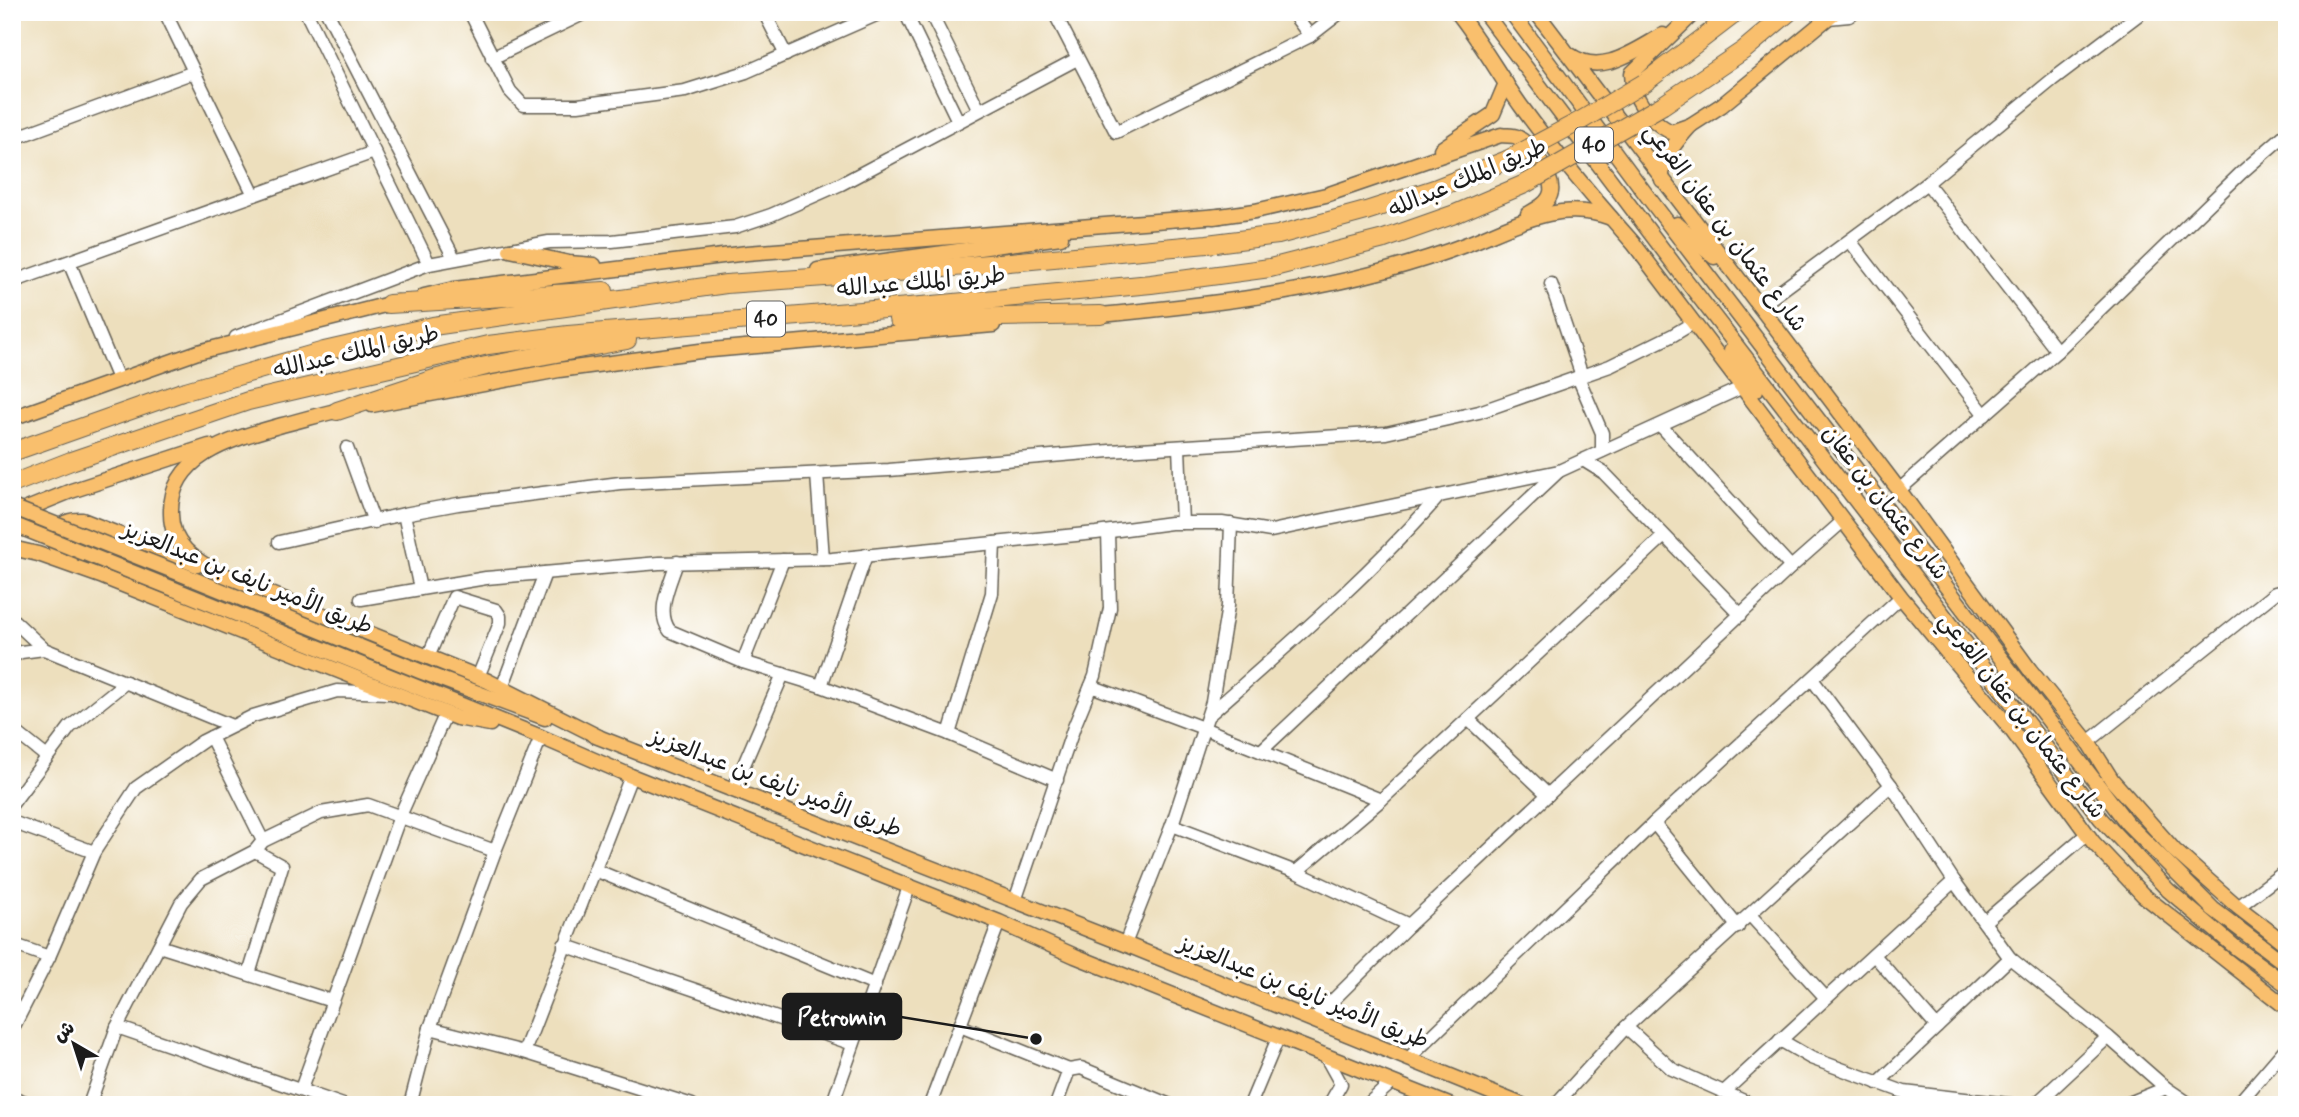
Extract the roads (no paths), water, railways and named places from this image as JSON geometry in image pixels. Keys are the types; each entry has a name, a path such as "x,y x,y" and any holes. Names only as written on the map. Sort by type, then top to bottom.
{"highway":[{"name":"طريق الملك عبدالله","path":"12,452 182,392 324,351 433,326 726,284 911,271 1278,235 1366,211 1507,160 1644,83 1737,12"},
{"name":"طريق الملك عبدالله","path":"12,484 71,461 248,401 488,345 568,335 1151,284 1270,268 1384,239 1455,214 1525,184 1663,105 1744,50 1789,12"},
{"path":"389,304 726,284"},
{"path":"337,411 434,379 486,366 727,322 1101,315"}],"main road":[{"name":"شارع عثمان بن عفان الفرعي","path":"1457,12 1520,104 1586,190 1634,244 1901,597 2010,728 2087,834 2143,895 2287,1008"},
{"name":"شارع عثمان بن عفان","path":"1484,12 1679,271 2101,819 2168,890 2235,947 2287,985"},
{"name":"شارع عثمان بن عفان","path":"1511,12 1648,197 2127,823 2213,909 2287,965"},
{"name":"شارع عثمان بن عفان الفرعي","path":"1536,12 1899,490 2030,670 2088,742 2112,780 2174,850 2238,907 2287,945"},
{"path":"1564,50 1581,62 1599,65 1622,57 1662,35 1693,13"},
{"path":"1693,13 1632,74 1632,85 1645,112 1659,126 1671,132 1691,125 1722,105 1831,15"},
{"path":"1419,163 1493,114 1506,83"},
{"path":"1662,180 1661,166 1691,125"},
{"path":"726,284 1255,211 1326,195 1501,135 1518,138 1538,158 1552,180 1551,194 1541,207 1491,234"},
{"path":"1648,197 1738,279"},
{"path":"12,515 71,491 232,439 337,411 559,370 700,351 1241,300 1335,283 1427,259 1546,213 1574,210 1611,218"},
{"path":"14,417 198,352 454,289 761,251 1220,216"},
{"path":"510,250 569,263 626,268"},
{"path":"1679,271 1821,493"},
{"path":"1804,367 1933,569"},
{"path":"219,573 191,556 181,545 171,519 170,503 184,471 199,458 232,439"},
{"name":"طريق الأمير نايف بن عبدالعزيز","path":"12,507 422,672 599,737 1125,944 1522,1105"},
{"path":"103,577 58,554 53,539 59,527 74,520 82,520 219,573 478,677 599,737"},
{"name":"طريق الأمير نايف بن عبدالعزيز","path":"12,524 1449,1105"},
{"path":"12,548 103,577 457,718 522,730"}],"street":[{"path":"164,12 254,195"},
{"path":"306,12 429,264"},
{"path":"327,12 454,258"},
{"path":"470,12 510,92 523,105 578,105 685,91 747,72 883,12"},
{"path":"492,58 561,18 587,12"},
{"path":"764,12 786,55"},
{"path":"905,12 958,121"},
{"path":"930,12 979,110"},
{"path":"1070,12 1056,15 1116,132 1310,36 1341,12"},
{"path":"1292,12 1310,36"},
{"path":"1831,15 1849,16 1854,12"},
{"path":"1759,307 1927,183 2052,80 2142,12"},
{"path":"198,352 429,264 454,258 548,242 625,240 735,227 771,215 841,184 1077,59"},
{"path":"12,139 194,72"},
{"path":"1899,490 2057,351 2232,182 2287,133"},
{"path":"12,282 373,152"},
{"path":"1927,183 2057,351"},
{"path":"1850,241 1985,415"},
{"path":"69,262 118,379"},
{"path":"1551,284 1580,376 1602,433 1602,450"},
{"path":"278,542 404,514 620,483 817,474 1386,433 1479,412 1580,376 1620,361 1693,323"},
{"path":"361,599 486,578 677,562 823,559 1182,523 1231,524 1271,531 1559,471 1743,387"},
{"path":"1661,426 1791,566"},
{"path":"1179,447 1182,523"},
{"path":"347,448 374,522"},
{"path":"1583,460 1604,473 1741,615"},
{"path":"1261,751 1559,471"},
{"path":"817,474 823,559"},
{"path":"1205,722 1399,542 1439,496"},
{"path":"404,514 420,589"},
{"path":"1313,1020 1409,925 1791,566 1843,521"},
{"path":"1125,944 1172,825 1212,702 1228,606 1231,524"},
{"path":"1015,901 1074,727 1091,686 1110,608 1108,532"},
{"path":"1296,872 1381,800 1664,536"},
{"path":"949,734 992,593 994,543"},
{"path":"821,686 866,555"},
{"path":"743,662 783,560"},
{"path":"677,562 663,608 664,623 670,631 743,662 821,686 949,734 1057,780"},
{"path":"502,688 545,573"},
{"path":"2088,742 2275,593 2287,590"},
{"path":"428,657 454,597 496,610 500,623 478,677"},
{"path":"1409,1058 1654,823 1901,597"},
{"path":"12,619 44,649 232,726"},
{"path":"12,657 21,652 44,649"},
{"path":"733,790 782,674"},
{"path":"1812,679 1891,785 1954,881 2010,958 2166,1088 2191,1105"},
{"path":"12,804 70,727 126,682"},
{"path":"1091,686 1205,722 1261,751 1381,800"},
{"path":"12,1030 49,957 94,852 136,788 211,737 253,716 337,691 395,693"},
{"path":"301,1089 400,816 446,713"},
{"path":"1468,719 1548,795"},
{"path":"12,729 47,757"},
{"path":"211,737 259,846 282,866 249,974"},
{"path":"410,1105 430,1028 495,851 541,737"},
{"path":"524,1052 631,776"},
{"path":"1555,1105 1626,1027 1891,785"},
{"path":"89,1105 117,1027 181,903 201,879 321,813 368,805 495,851"},
{"path":"12,822 94,852"},
{"path":"1654,823 1738,927"},
{"path":"1172,825 1296,872 1409,925"},
{"path":"1984,922 2087,834"},
{"path":"595,870 875,985"},
{"path":"2238,907 2287,870"},
{"path":"1724,1092 1954,881"},
{"path":"832,1105 909,887"},
{"path":"1751,915 1826,998"},
{"path":"930,1105 999,922"},
{"path":"12,944 49,957"},
{"path":"564,945 853,1044"},
{"path":"159,946 332,1001"},
{"path":"1874,955 1937,1027"},
{"path":"1878,1083 2010,958"},
{"path":"960,1026 1069,1070 1081,1068 1170,1105"},
{"path":"117,1027 343,1105"},
{"path":"1626,1027 1672,1069 1753,1105"},
{"path":"430,1028 524,1052 672,1102 692,1105"},
{"path":"2035,1105 2108,1037"},
{"path":"1250,1105 1278,1038"},
{"path":"1780,1040 1811,1058 1904,1092 2017,1105"},
{"path":"2237,1105 2287,1047"},
{"path":"1326,1057 1341,1084 1328,1105"},
{"path":"1056,1105 1069,1070"},
{"path":"1367,1105 1391,1083"},
{"path":"2124,1105 2166,1088"},
{"path":"12,1097 33,1105"}],"place":[{"name":"Petromin","path":"1036,1039"}]}
